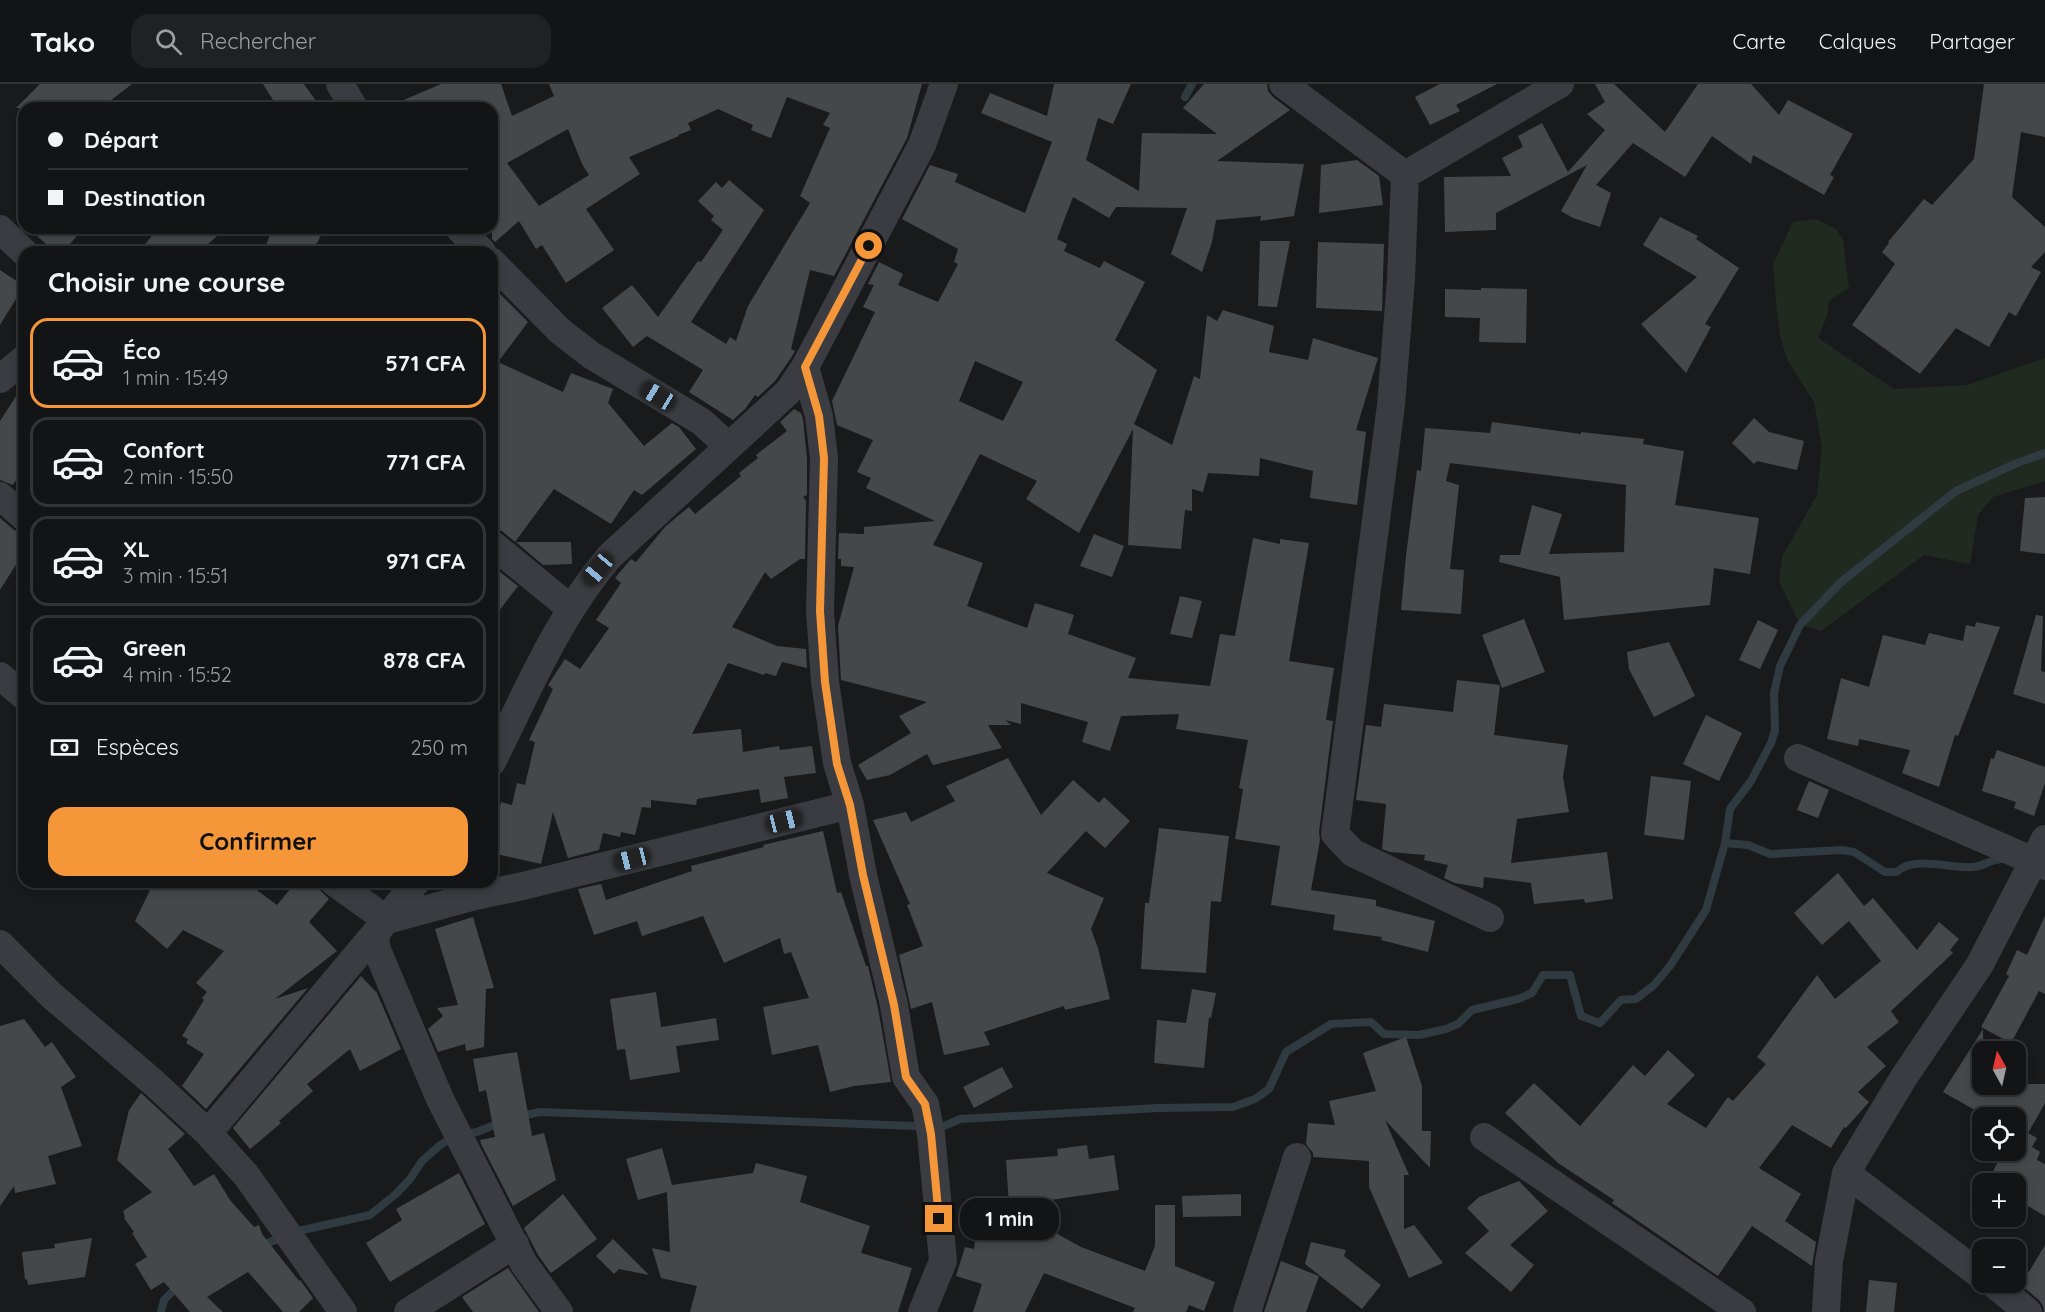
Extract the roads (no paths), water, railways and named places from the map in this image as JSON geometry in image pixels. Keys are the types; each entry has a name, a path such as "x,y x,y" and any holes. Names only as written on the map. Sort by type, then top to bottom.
{"street":[{"path":"340,84 350,102"},
{"path":"498,750 570,608 588,581 609,557 788,392 805,367 922,145 944,84"},
{"path":"1283,84 1405,174"},
{"path":"1405,174 1560,84"},
{"path":"1405,174 1401,279 1391,405 1335,834 1353,853 1490,918"},
{"path":"0,229 18,246"},
{"path":"465,234 476,246"},
{"path":"498,268 560,331 591,356 702,422 728,446"},
{"path":"0,379 18,364"},
{"path":"805,367 819,416 824,458 820,611 825,682 837,764 850,805 863,875 894,1005 906,1077 925,1104 931,1134 943,1261 922,1312"},
{"path":"0,496 18,512"},
{"path":"498,549 570,608"},
{"path":"0,676 18,691"},
{"path":"1798,758 2041,855 1978,966 1904,1077 1846,1173 1829,1261 1826,1312"},
{"path":"559,1312 524,1264 440,1099 377,950 375,939 382,925 475,896 850,805"},
{"path":"341,888 382,925"},
{"path":"208,1132 411,888"},
{"path":"0,944 51,994 208,1132 246,1175 343,1312"},
{"path":"1484,1137 1742,1312"},
{"path":"1247,1312 1297,1157"},
{"path":"1846,1173 1972,1269"},
{"path":"408,1312 515,1244"},
{"path":"2005,1293 2028,1312"}],"waterway":[{"path":"1185,97 1192,84"},
{"path":"517,1117 540,1112 942,1127 960,1119 1158,1108 1233,1107 1255,1099 1269,1089 1286,1052 1331,1024 1371,1022 1384,1034 1419,1035 1446,1029 1458,1024 1472,1010 1518,999 1532,993 1543,975 1570,975 1581,1016 1600,1023 1621,1000 1636,999 1654,985 1670,966 1706,910 1725,843 1730,809 1751,781 1775,731 1774,693 1780,666 1800,625 1841,582 1956,491 2045,453"},
{"path":"1725,843 1748,845 1770,854 1842,850 1854,852 1885,872 1897,872 1913,864 1972,867 2004,859"},
{"path":"260,1246 298,1231 370,1215 396,1194 422,1161 439,1146 454,1136 477,1132 502,1122"},
{"path":"161,1312 164,1300 179,1285"}]}
